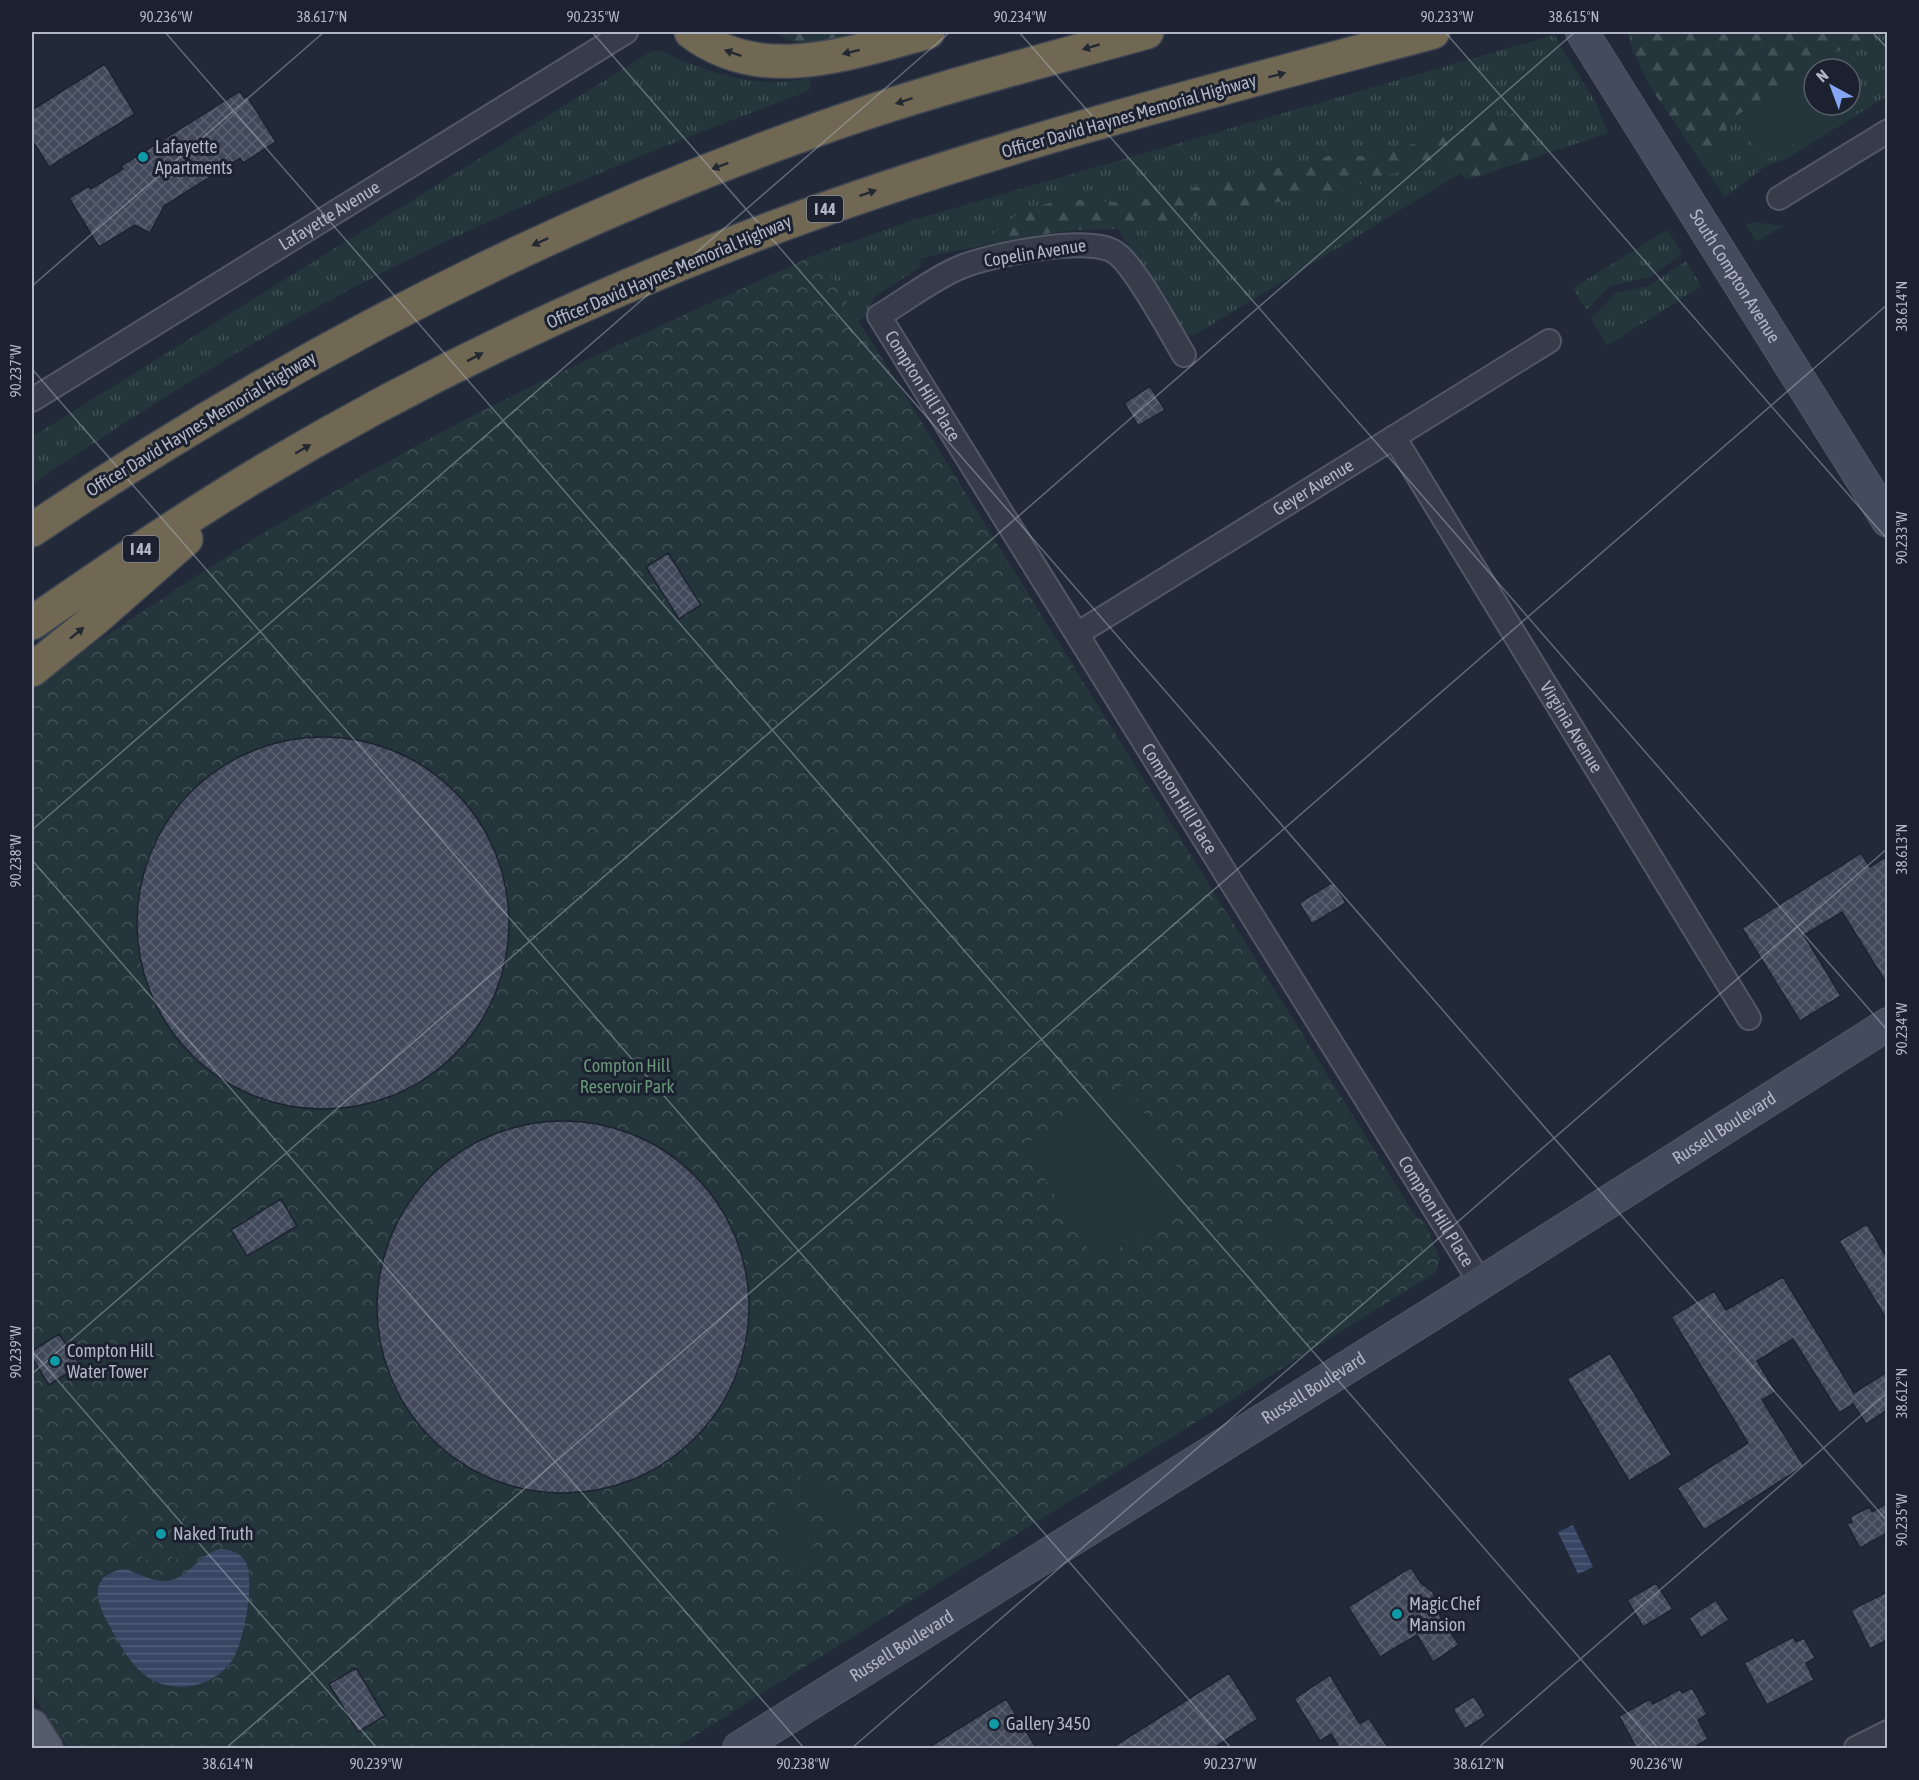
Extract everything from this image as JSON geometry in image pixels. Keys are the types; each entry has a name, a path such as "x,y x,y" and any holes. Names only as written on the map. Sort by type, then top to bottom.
{"highway":[{"path":"690,32 731,52 780,62 814,60 928,32"},
{"path":"753,32 771,56 780,62"},
{"name":"Officer David Haynes Memorial Highway","path":"32,530 216,411 324,350 445,286 567,229 692,177 816,130 945,88 1147,32"},
{"name":"Officer David Haynes Memorial Highway","path":"32,623 252,478 371,410 491,349 613,292 740,240 867,193 997,152 1433,32"},
{"path":"32,670 142,579 252,478"}],"main road":[{"name":"South Compton Avenue","path":"1582,32 1887,521"},
{"name":"Russell Boulevard","path":"739,1749 1887,1024"},
{"path":"32,1726 46,1749"}],"street":[{"name":"Lafayette Avenue","path":"32,400 626,32"},
{"path":"1779,198 1887,131"},
{"name":"Copelin Avenue","path":"879,316 961,267 993,256 1087,243 1105,246 1126,262 1184,355"},
{"name":"Compton Hill Place","path":"879,316 1480,1282"},
{"name":"Geyer Avenue","path":"1077,634 1548,341"},
{"name":"Virginia Avenue","path":"1394,437 1749,1018"},
{"path":"1856,1749 1887,1732"}],"green space":[{"path":"777,32 859,32 805,43 795,42"},
{"path":"1627,32 1658,32 1632,48"},
{"path":"1658,32 1879,32 1827,57 1802,57 1802,73 1727,123 1725,151 1705,168 1649,85 1632,48"},
{"path":"1879,32 1887,32 1887,96 1862,112 1862,57 1831,57 1830,55"},
{"path":"1554,35 1596,103 1608,133 1528,160 1528,125 1516,113 1370,157 1337,154 1128,203 1064,199 1023,210 979,246 921,258 919,268 874,297 866,316 849,327 32,691 95,643 266,531 469,418 817,254 913,220"},
{"path":"652,51 660,51 714,72 751,81 789,81 808,78 811,83 808,91 644,155 535,201 331,299 201,375 32,484 32,437"},
{"path":"1802,73 1802,117 1843,117 1763,161 1736,116"},
{"path":"1516,113 1528,125 1528,160 1466,180 1455,166 1428,162 1332,193 1118,229 1065,231 979,246 1023,210 1064,199 1128,203 1337,154 1370,157"},
{"path":"1736,116 1763,161 1842,117 1853,117 1786,159 1767,165 1725,197 1705,168 1725,151 1727,123"},
{"path":"1428,162 1455,166 1461,173 1193,336 1186,333 1118,229 1332,193"},
{"path":"1754,222 1783,226 1756,242 1746,225"},
{"path":"1667,230 1682,254 1651,277 1610,286 1586,310 1573,288"},
{"name":"Compton Hill Reservoir Park","path":"817,254 1414,1214 1425,1223 1440,1259 1436,1272 675,1748 68,1748 32,1693 32,691 191,580 300,512 412,448 555,375"},
{"path":"1686,261 1701,286 1607,346 1591,318 1616,293 1648,286"},
{"path":"1126,1083 1197,1200 1096,1262 1024,1145"},
{"path":"1283,1216 1293,1220 1297,1230 1293,1240 1283,1244 1273,1240 1269,1230 1273,1220"},
{"path":"801,1470 851,1503 870,1522 856,1528 844,1528 834,1524 817,1506 798,1471"},
{"path":"778,1483 814,1543 807,1561 791,1574 781,1544 773,1487"},
{"path":"166,1492 175,1495 188,1505 196,1528 192,1546 173,1562 172,1555 181,1549 189,1532 185,1515 180,1508 162,1499"},
{"path":"138,1500 142,1506 134,1522 135,1538 144,1551 161,1557 163,1564 141,1556 128,1541 126,1521 130,1510"}],"water":[{"path":"1573,1525 1593,1567 1578,1574 1558,1532"},
{"path":"221,1549 240,1555 248,1569 249,1595 245,1625 233,1659 224,1670 201,1684 174,1687 149,1678 138,1669 122,1649 110,1627 101,1609 99,1585 103,1578 122,1569 157,1580 171,1580 179,1577 205,1556"}],"building":[{"path":"105,64 135,114 49,167 32,140 32,110"},
{"path":"240,91 244,98 247,96 276,142 243,163 240,158 164,206 150,233 135,225 99,247 69,198 89,186 91,189 123,169 121,166"},
{"path":"1150,386 1165,410 1138,426 1124,403"},
{"path":"668,553 701,605 679,619 646,567"},
{"path":"323,737 359,740 394,751 426,768 455,791 478,820 495,852 506,887 509,923 506,959 495,994 478,1026 455,1055 426,1078 394,1095 359,1106 323,1109 287,1106 252,1095 220,1078 191,1055 168,1026 151,994 140,959 137,923 140,887 151,852 168,820 191,791 220,768 252,751 287,740"},
{"path":"1861,853 1870,867 1887,856 1887,984 1842,912 1804,935 1841,996 1800,1021 1742,928"},
{"path":"1333,882 1346,903 1312,924 1299,903"},
{"path":"563,1121 599,1124 634,1135 666,1152 695,1175 718,1204 735,1236 746,1271 749,1307 746,1343 735,1378 718,1410 695,1439 666,1462 634,1479 599,1490 563,1493 527,1490 492,1479 460,1462 431,1439 408,1410 391,1378 380,1343 377,1307 380,1271 391,1236 408,1204 431,1175 460,1152 492,1135 527,1124"},
{"path":"281,1199 297,1226 247,1256 231,1230"},
{"path":"1867,1224 1887,1258 1887,1320 1839,1241"},
{"path":"1783,1277 1854,1393 1887,1372 1887,1410 1866,1424 1853,1404 1839,1413 1793,1339 1757,1361 1776,1392 1762,1400 1804,1466 1704,1530 1677,1488 1748,1443 1671,1317 1714,1291 1726,1310"},
{"name":"Compton Hill Water Tower","path":"59,1334 80,1365 49,1385 32,1358 32,1351"},
{"path":"1610,1353 1672,1455 1629,1481 1567,1379"},
{"path":"1887,1503 1887,1533 1860,1548 1847,1524 1852,1522 1850,1517 1869,1507 1872,1512"},
{"name":"Magic Chef Mansion","path":"1411,1567 1421,1583 1433,1592 1441,1618 1459,1645 1433,1662 1417,1635 1380,1657 1348,1607"},
{"path":"1656,1583 1673,1609 1643,1627 1627,1600"},
{"path":"1887,1592 1887,1640 1870,1649 1851,1610"},
{"path":"1716,1600 1729,1620 1701,1638 1689,1618"},
{"path":"1793,1637 1796,1642 1804,1638 1815,1658 1806,1663 1814,1680 1767,1705 1744,1663"},
{"path":"356,1668 385,1716 358,1732 329,1684"},
{"path":"1229,1673 1258,1719 1212,1749 1110,1749"},
{"path":"1330,1675 1360,1724 1369,1718 1389,1749 1340,1749 1331,1734 1320,1741 1294,1699"},
{"path":"1692,1688 1707,1714 1698,1720 1708,1739 1691,1749 1637,1749 1619,1716 1650,1699 1653,1704 1680,1689 1682,1693"},
{"path":"1474,1696 1486,1716 1465,1729 1453,1709"},
{"name":"Gallery 3450","path":"1006,1699 1037,1749 926,1749"}],"place":[{"name":"Lafayette Apartments","path":"143,157"},
{"name":"Compton Hill Water Tower","path":"55,1361"},
{"name":"Naked Truth","path":"161,1534"},
{"name":"Magic Chef Mansion","path":"1397,1614"},
{"name":"Gallery 3450","path":"994,1724"}]}
